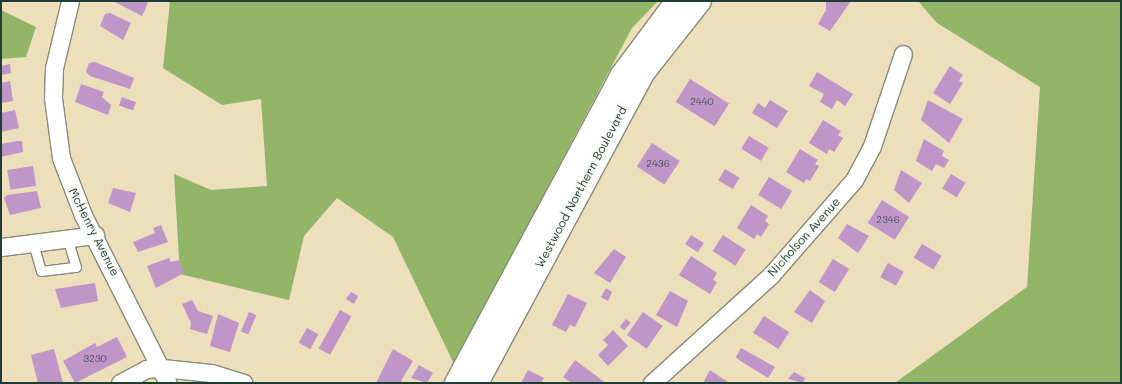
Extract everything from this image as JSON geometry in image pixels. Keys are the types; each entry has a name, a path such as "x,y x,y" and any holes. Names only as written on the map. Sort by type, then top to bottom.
{"main road":[{"name":"Westwood Northern Boulevard","path":"456,383 621,76 677,1"},
{"name":"Westwood Northern Boulevard","path":"477,383 644,72 700,1"}],"street":[{"name":"McHenry Avenue","path":"70,1 54,68 56,129 71,187 165,376"},
{"name":"Nicholson Avenue","path":"652,383 771,275 854,180 872,146 903,54"},
{"path":"1,248 95,235"},
{"path":"120,383 141,371 165,376 211,373 244,383"}],"lane":[{"path":"32,243 41,271 76,267 67,238"}],"green space":[{"path":"170,1 658,1 632,28 454,364 393,237 337,198 304,236 289,300 180,274 174,174 211,190 267,186 261,99 222,105 163,68"},
{"path":"918,1 1121,1 1121,383 895,383 1027,287 1040,87 937,23"},
{"path":"1,10 36,27 26,57 1,59"}],"building":[{"path":"113,1 143,1 148,3 142,16"},
{"path":"826,1 851,1 830,31 818,24 826,10"},
{"path":"110,13 131,23 123,40 100,26 105,14"},
{"path":"95,62 134,78 130,89 90,76 86,72 89,63"},
{"path":"10,64 11,73 1,75 1,66"},
{"path":"950,66 963,75 959,81 963,83 950,104 933,93"},
{"path":"817,72 853,94 845,106 837,100 832,109 820,102 824,94 809,86"},
{"path":"690,79 729,103 715,126 676,102"},
{"path":"10,81 13,101 1,103 1,83"},
{"path":"81,84 104,92 102,97 111,105 108,115 75,102"},
{"path":"122,97 136,102 133,111 119,105"},
{"path":"770,100 788,111 777,128 752,113 758,103 765,108"},
{"path":"928,100 963,119 949,143 921,120"},
{"path":"15,110 19,128 1,132 1,113"},
{"path":"823,120 841,131 838,135 843,138 834,152 829,149 827,154 809,143"},
{"path":"749,136 769,148 761,161 741,149"},
{"path":"924,139 944,151 942,156 949,160 944,168 936,164 932,171 916,161"},
{"path":"22,141 23,152 1,157 1,144"},
{"path":"652,143 680,161 664,184 637,166"},
{"path":"800,149 818,160 815,164 819,166 810,181 806,179 804,183 786,172"},
{"path":"33,166 36,186 10,190 7,170"},
{"path":"725,169 740,178 733,189 718,180"},
{"path":"901,170 922,183 909,203 894,190"},
{"path":"951,174 966,183 957,197 942,189"},
{"path":"769,177 792,191 781,209 758,195"},
{"path":"113,188 136,193 130,212 108,203"},
{"path":"37,191 41,208 10,215 4,198 7,195"},
{"path":"882,200 909,217 895,240 868,223"},
{"path":"751,205 768,216 765,221 769,224 761,237 757,234 754,239 737,228"},
{"path":"847,224 869,236 858,253 838,238"},
{"path":"161,225 168,242 138,252 133,242 155,233 153,228"},
{"path":"691,235 704,243 698,252 685,244"},
{"path":"723,235 746,250 735,266 713,251"},
{"path":"922,244 942,256 933,270 914,258"},
{"path":"614,249 626,257 610,283 594,273"},
{"path":"691,256 717,273 713,280 717,282 710,294 679,275"},
{"path":"169,258 171,262 179,260 184,273 156,288 147,266"},
{"path":"833,259 849,269 835,292 819,282"},
{"path":"888,263 904,272 896,286 880,277"},
{"path":"95,283 98,301 61,308 55,289"},
{"path":"606,288 612,292 608,301 601,297"},
{"path":"810,290 825,301 812,323 794,312"},
{"path":"670,291 688,301 677,327 656,315"},
{"path":"351,292 358,296 354,304 346,299"},
{"path":"568,294 587,303 575,327 570,325 566,332 552,325"},
{"path":"192,300 198,311 213,316 207,334 190,329 191,323 182,304"},
{"path":"340,310 351,316 330,355 319,348"},
{"path":"249,312 256,315 248,334 241,331"},
{"path":"643,312 663,326 647,349 627,335"},
{"path":"218,314 239,323 230,352 210,346"},
{"path":"764,316 789,332 778,349 753,333"},
{"path":"626,319 631,323 624,331 620,327"},
{"path":"307,328 318,334 310,349 299,343"},
{"path":"613,330 628,346 608,366 598,355 608,345 603,340"},
{"path":"117,337 127,357 75,383 63,361 95,343 97,347"},
{"path":"741,348 775,367 768,378 736,357"},
{"path":"54,349 63,383 38,383 31,355"},
{"path":"393,349 413,361 401,381 404,383 376,383"},
{"path":"575,360 605,383 572,383 563,377"},
{"path":"419,365 433,373 427,383 411,378"},
{"path":"528,370 544,378 541,383 521,383"},
{"path":"710,370 729,383 707,383 704,381"},
{"path":"794,372 805,378 803,383 788,379"}]}
